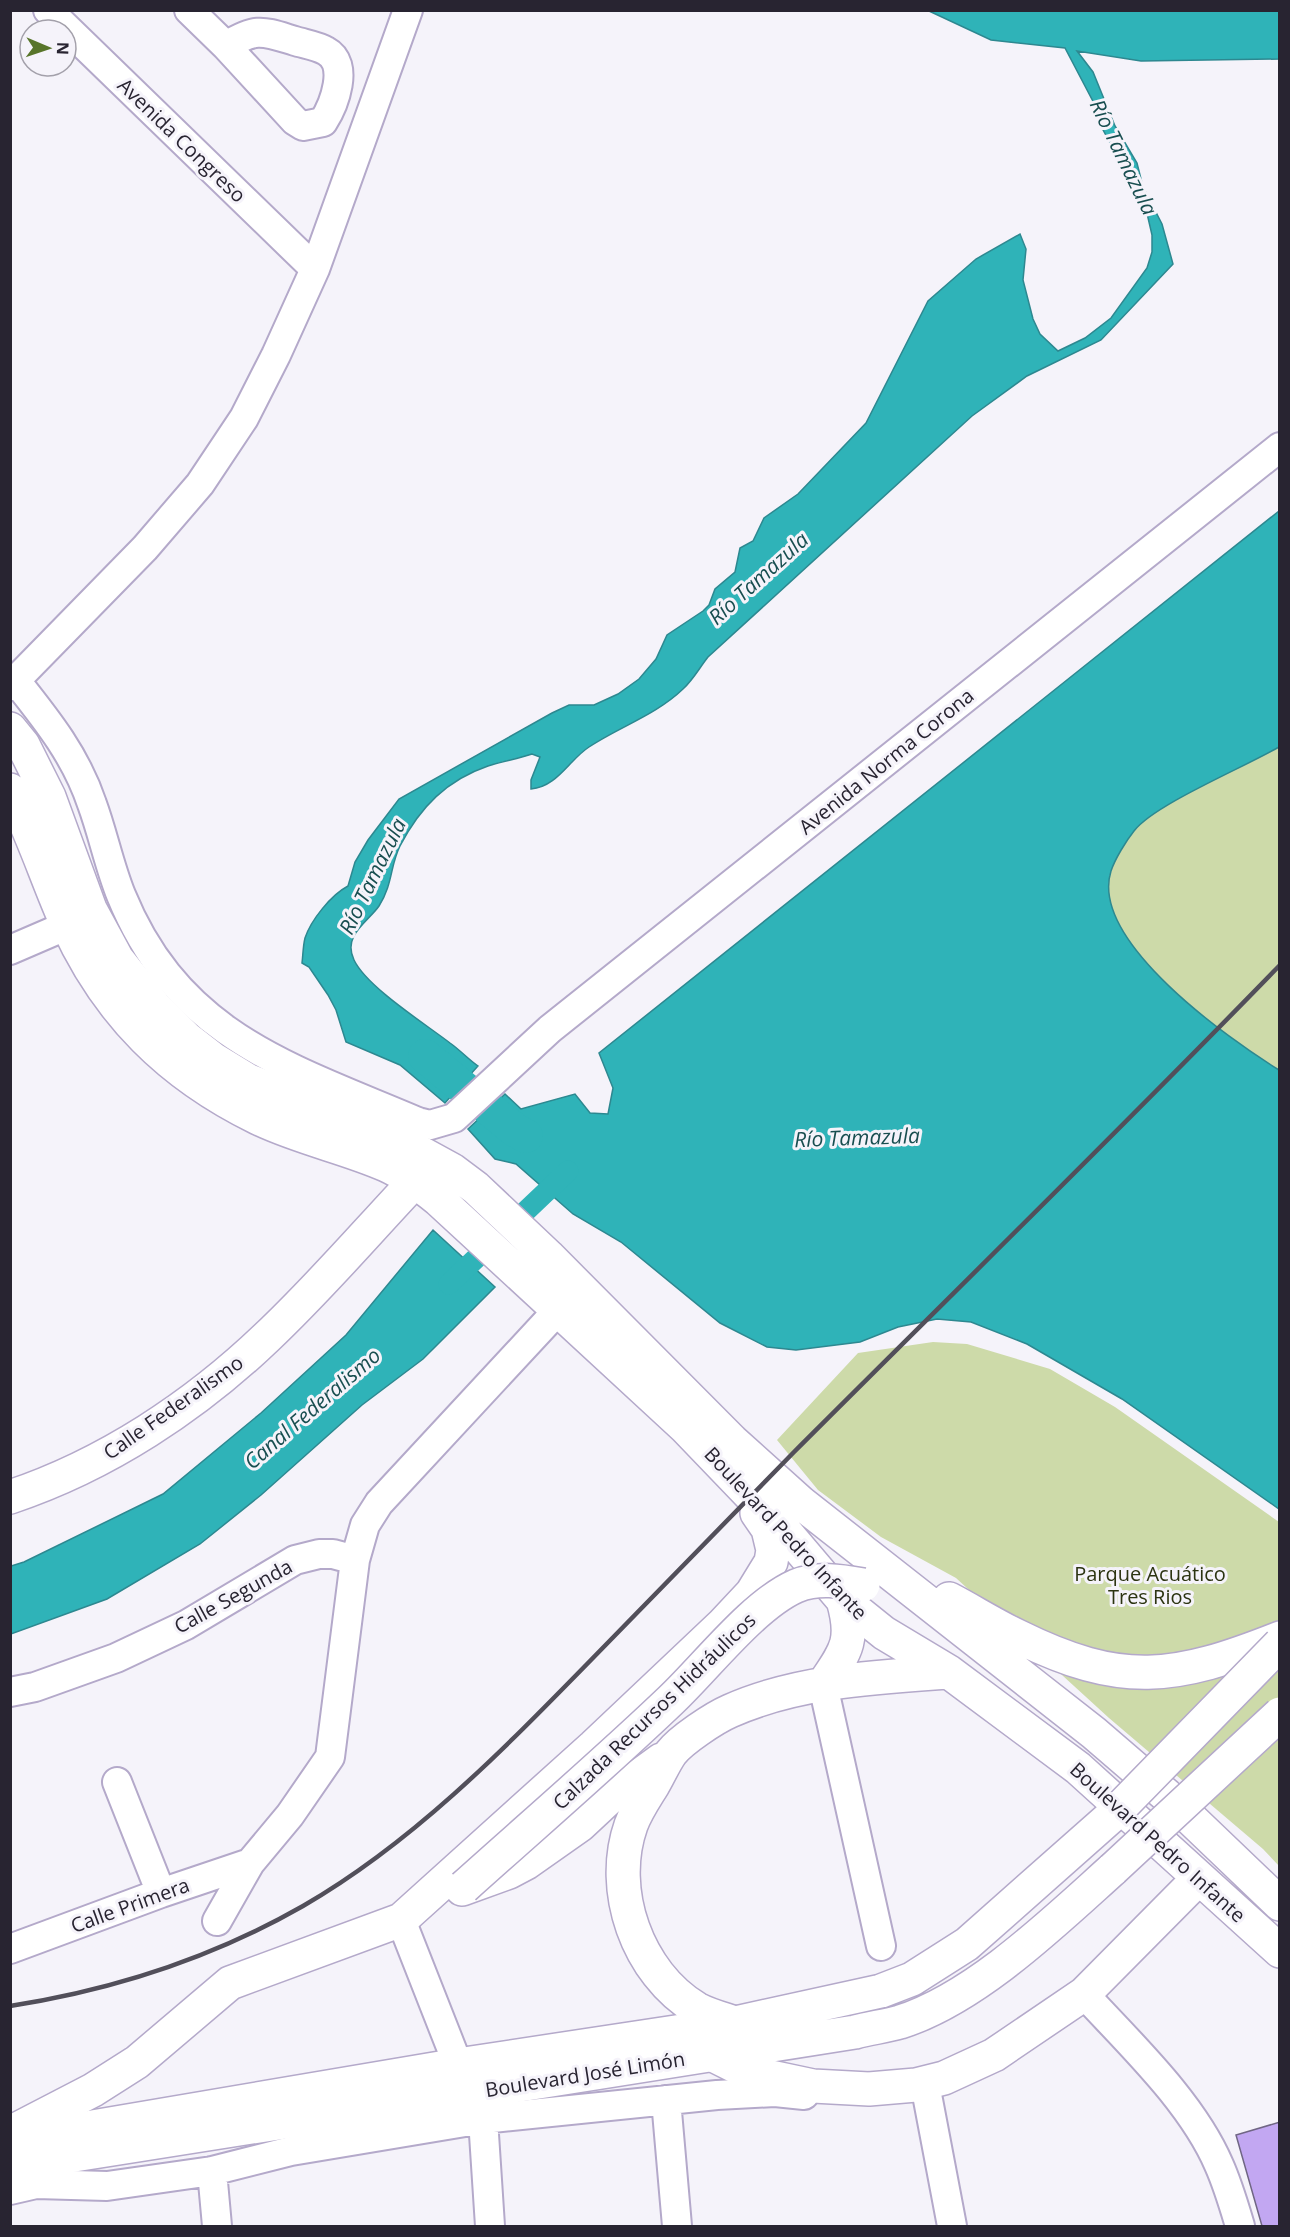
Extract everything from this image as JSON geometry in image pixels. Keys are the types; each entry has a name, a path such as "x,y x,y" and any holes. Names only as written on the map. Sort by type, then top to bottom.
{"main road":[{"name":"Boulevard Pedro Infante","path":"10,729 23,745 49,797 90,909 117,959 155,1007 213,1059 249,1081 388,1135 452,1170 476,1188 548,1256 732,1441 801,1503 865,1585 884,1633 949,1672 1078,1768 1280,1951"},
{"name":"Boulevard Pedro Infante","path":"10,790 68,925 92,969 119,1010 150,1046 183,1074 220,1099 270,1124 387,1165 415,1181 559,1309 685,1426 782,1528 865,1585 900,1604 1103,1761 1133,1772 1166,1795 1278,1888"},
{"name":"Calle Federalismo","path":"10,1497 59,1479 111,1453 221,1378 268,1336 415,1181"},
{"name":"Calzada Recursos Hidráulicos","path":"401,1920 594,1746 723,1624 752,1593 771,1563 773,1540 768,1529 744,1494 715,1464 685,1426"},
{"name":"Calzada Recursos Hidráulicos","path":"10,2133 93,2090 137,2062 195,2010 230,1983 401,1920 457,1892 659,1712 760,1610 780,1594 797,1585 813,1581 831,1580 865,1585"},
{"path":"824,1685 848,1647 849,1622 865,1585 1078,1662 1124,1673 1156,1673 1206,1665 1280,1638"},
{"name":"Boulevard José Limón","path":"10,2141 458,2065 735,2023 881,1991 912,1979 967,1944 1115,1813 1280,1644"},
{"path":"457,1892 509,1872 580,1825 609,1798 729,1711 824,1685 880,1677 949,1672"},
{"name":"Boulevard José Limón","path":"19,2182 68,2156 855,2032 901,2022 937,2006 990,1973 1018,1952 1264,1738 1280,1714"},
{"path":"672,1752 631,1825 625,1856 629,1916 640,1947 676,1993 697,2009 735,2023"},
{"path":"580,1825 604,1831 616,1841 625,1856"},
{"path":"711,2054 747,2072 813,2086 868,2089 920,2085 944,2078 994,2055 1084,1994 1198,1879"}],"street":[{"path":"189,10 226,46"},
{"path":"13,683 145,548 200,484 244,418 315,269 408,10"},
{"name":"Avenida Congreso","path":"50,11 315,269"},
{"name":"Avenida Norma Corona","path":"13,683 59,735 92,803 121,894 135,926 160,968 186,998 210,1020 275,1062 430,1125 454,1118 495,1078 560,1022 1280,447"},
{"path":"10,950 68,925"},
{"path":"217,1921 250,1863 290,1815 330,1757 355,1560 365,1526 379,1503 559,1309"},
{"name":"Calle Segunda","path":"10,1692 35,1687 116,1658 186,1625 295,1560 319,1554 333,1554 355,1560"},
{"path":"824,1685 881,1946"},
{"path":"117,1782 161,1893"},
{"name":"Calle Primera","path":"10,1949 250,1863"},
{"path":"401,1920 458,2065"},
{"path":"1084,1994 1157,2074 1203,2135 1219,2164 1240,2226"},
{"path":"920,2085 952,2226"},
{"name":"Boulevard José Limón","path":"19,2182 107,2186 212,2171 291,2151 483,2119 666,2100 775,2092 871,2101 888,2099 920,2085"},
{"path":"666,2100 677,2226"},
{"path":"483,2119 490,2226"},
{"path":"212,2171 217,2226"}],"green space":[{"path":"1279,747 1279,1070 1229,1036 1168,985 1141,957 1121,927 1110,898 1113,866 1134,831 1145,820 1180,798"},
{"name":"Parque Acuático Tres Rios","path":"933,1342 967,1344 1050,1369 1115,1407 1279,1522 1279,1866 1263,1849 1109,1718 956,1578 881,1537 818,1490 777,1440 858,1353"}],"water":[{"path":"929,11 1279,11 1279,59 1141,61 1077,51 1093,72 1115,126 1137,163 1143,187 1162,224 1173,264 1101,340 1027,376 972,416 708,657 690,682 672,698 649,714 589,747 556,778 540,787 531,789 531,780 540,757 532,754 494,764 460,779 436,797 416,819 400,846 384,898 354,936 351,951 361,970 383,993 478,1066 445,1103 400,1065 346,1042 336,1010 328,995 309,967 302,963 305,938 312,924 322,909 348,886 355,862 368,840 399,799 552,713 569,705 594,705 618,694 639,679 656,659 667,635 703,611 709,605 715,589 735,572 740,548 753,541 764,518 798,494 866,423 928,301 976,259 1020,234 1026,249 1023,280 1033,319 1040,334 1058,351 1085,338 1111,318 1147,268 1152,252 1152,235 1146,209 1102,128 1097,109 1065,48 991,40"},
{"path":"1279,511 1279,747 1180,798 1145,820 1134,831 1113,866 1110,898 1121,927 1141,957 1168,985 1229,1036 1279,1070 1279,1509 1122,1399 1027,1344 971,1322 937,1319 898,1327 860,1342 796,1350 767,1347 720,1323 621,1242 573,1214 516,1164 495,1159 468,1129 505,1094 521,1109 575,1094 590,1113 608,1114 613,1088 599,1053"},
{"path":"433,1230 495,1287 423,1359 362,1405 261,1495 200,1544 107,1599 11,1634 11,1566 24,1562 163,1494 261,1413 346,1335"}],"building":[{"path":"1280,2122 1280,2226 1262,2226 1236,2135"}],"waterway":[{"name":"Río Tamazula","path":"425,1056 515,1130 526,1136"},
{"name":"Canal Federalismo","path":"449,1284 568,1171"}],"railway":[{"path":"10,2006 124,1981 233,1941 269,1925 343,1881 418,1825 523,1729 794,1452 1099,1149 1280,965"}]}
